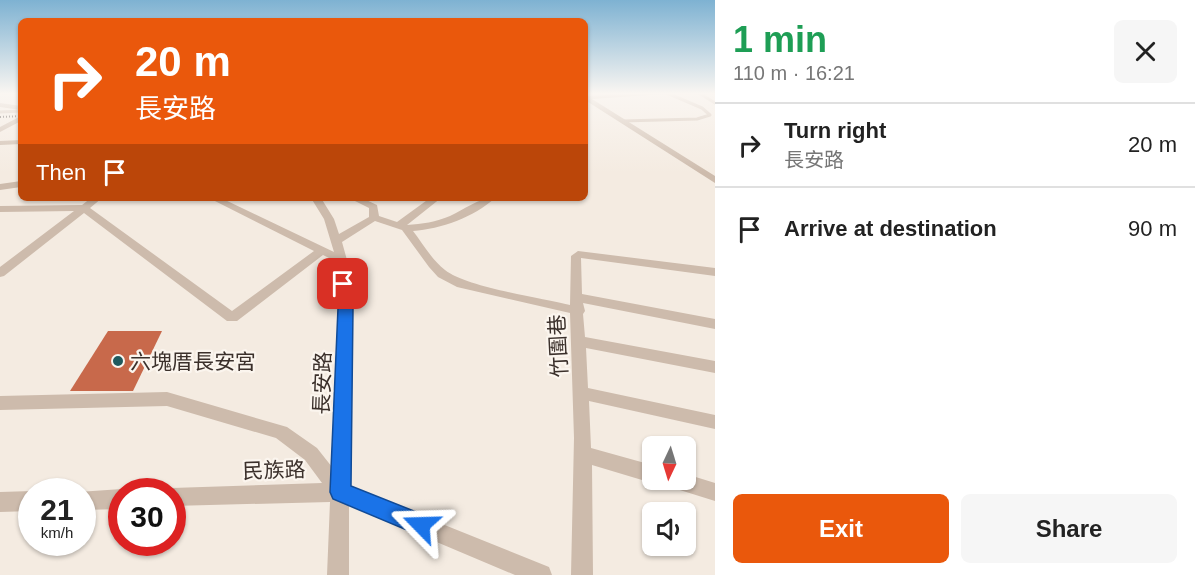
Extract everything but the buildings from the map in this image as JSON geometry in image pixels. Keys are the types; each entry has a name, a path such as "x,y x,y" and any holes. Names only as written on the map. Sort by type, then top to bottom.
{"street":[{"path":"0,130 18,120"},
{"path":"621,121 715,180"},
{"path":"0,143 18,142"},
{"path":"1,188 18,185"},
{"path":"0,273 93,201"},
{"path":"220,201 320,252 341,260"},
{"name":"長安路","path":"319,201 337,240 345,308 338,575"},
{"path":"361,201 374,207 374,218"},
{"path":"403,226 432,201"},
{"path":"337,240 374,218 403,226 429,227 451,221 485,201"},
{"path":"0,209 84,208 232,318 320,252"},
{"path":"403,226 433,265 451,279 471,287 715,324"},
{"name":"竹圍巷","path":"582,575 582,393 577,341 576,256 582,254 715,272"},
{"path":"577,341 715,367"},
{"path":"582,393 715,422"},
{"path":"0,403 167,399 280,432 311,454 340,492"},
{"path":"582,454 642,471"},
{"path":"696,486 715,492"},
{"name":"民族路","path":"186,497 340,492 541,575"},
{"path":"0,502 18,501"}],"lane":[{"path":"621,121 697,120"}],"place":[{"name":"六塊厝長安宮","path":"118,361"}],"route":[{"path":"343,284 345,308 340,492 421,525"}]}
